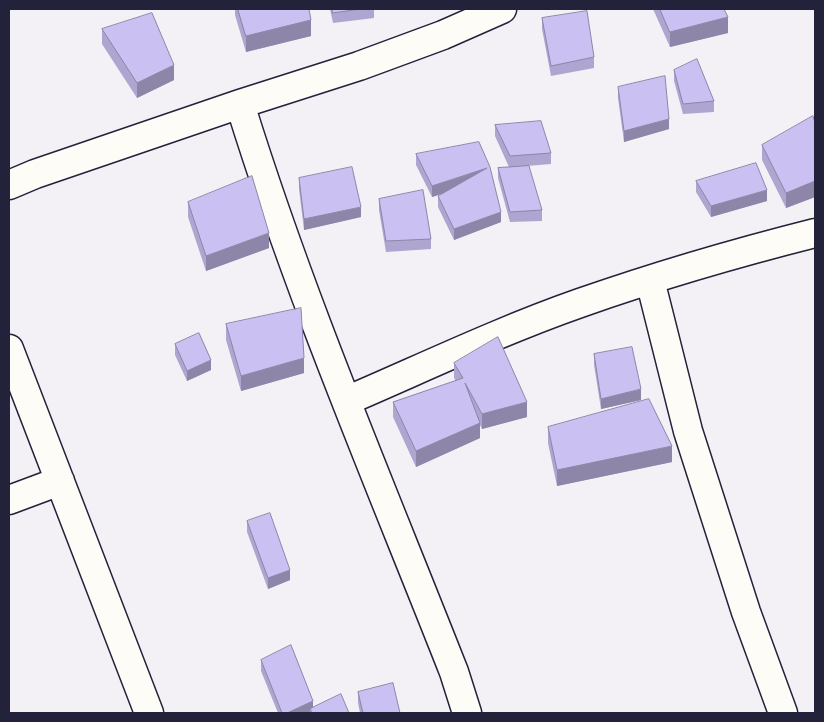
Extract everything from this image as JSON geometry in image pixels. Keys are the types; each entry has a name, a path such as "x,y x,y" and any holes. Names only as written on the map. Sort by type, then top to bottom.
{"street":[{"path":"9,185 35,174 240,104 359,66 443,35 502,9"},
{"path":"240,104 253,147 309,305 454,672 467,713"},
{"path":"346,401 504,332 578,304 762,246 815,233"},
{"path":"650,280 688,431 746,612 783,713"},
{"path":"9,349 149,713"},
{"path":"9,500 60,481"}],"building":[{"path":"238,9 309,9 311,20 246,36"},
{"path":"332,9 360,9 333,13"},
{"path":"660,9 724,9 728,17 670,32"},
{"path":"587,11 594,57 551,66 542,18"},
{"path":"152,13 174,65 137,83 102,29"},
{"path":"697,59 714,101 683,104 674,70"},
{"path":"665,76 669,119 624,131 618,87"},
{"path":"813,116 815,123 815,181 786,193 762,145"},
{"path":"541,121 551,153 510,156 495,125"},
{"path":"479,142 490,167 501,212 454,229 438,196 487,168 432,186 416,154"},
{"path":"756,163 767,190 711,206 696,181"},
{"path":"529,166 542,210 510,212 498,168"},
{"path":"352,167 361,207 304,219 299,178"},
{"path":"252,176 269,233 206,256 188,202"},
{"path":"423,190 431,239 386,241 379,199"},
{"path":"301,308 304,358 241,376 226,324"},
{"path":"199,333 211,360 187,371 175,344"},
{"path":"498,337 527,402 482,414 465,383 480,423 416,451 393,402 463,378 454,363"},
{"path":"632,347 641,389 601,399 594,354"},
{"path":"649,399 672,446 557,470 548,427"},
{"path":"270,513 290,570 268,578 247,521"},
{"path":"291,645 313,701 287,713 282,713 261,660"},
{"path":"393,683 400,713 363,713 358,692"},
{"path":"341,694 349,713 312,713 310,709"}]}
